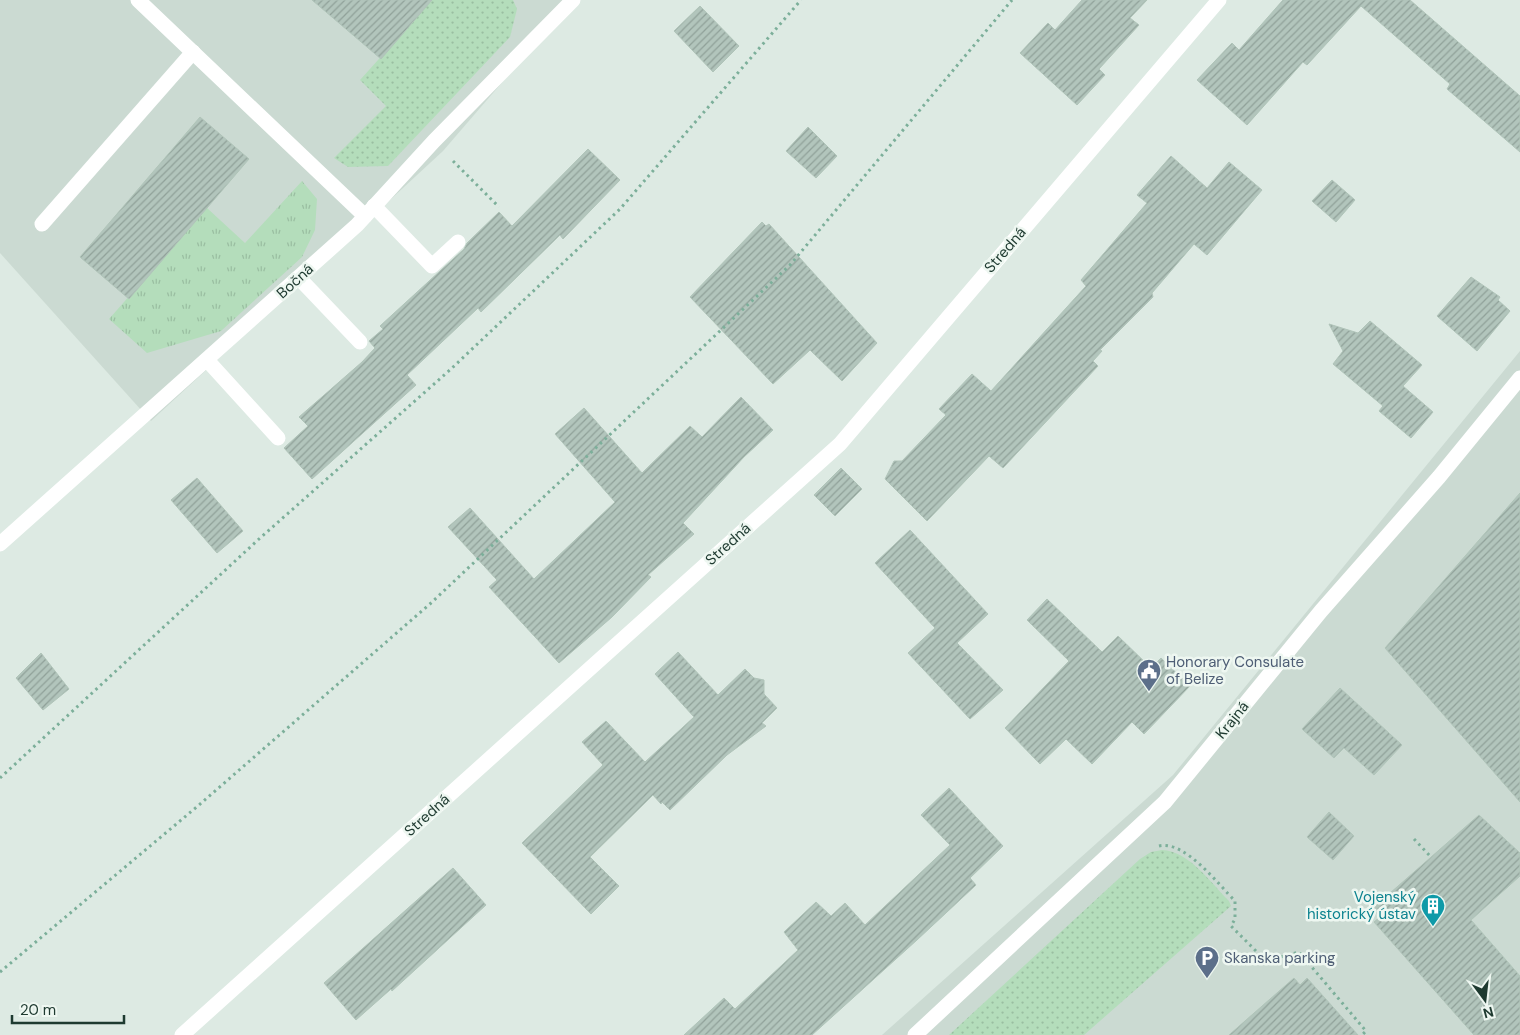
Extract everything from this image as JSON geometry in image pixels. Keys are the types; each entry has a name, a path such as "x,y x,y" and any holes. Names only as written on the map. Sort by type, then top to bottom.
{"street":[{"path":"138,0 193,52 432,266 458,242"},
{"name":"Bočná","path":"0,544 208,360 370,211 434,141 573,0"},
{"name":"Stredná","path":"182,1035 840,444 1219,0"},
{"path":"42,224 193,52"},
{"path":"299,278 360,342"},
{"path":"208,360 278,438"},
{"name":"Krajná","path":"915,1035 1165,802 1321,611 1439,477 1520,378"}],"path":[{"path":"0,778 259,539 451,369 620,208 801,0"},
{"path":"0,972 199,805 431,603 790,265 1012,0"},
{"path":"456,164 498,207"},
{"path":"1414,838 1431,857"},
{"path":"1156,847 1164,845 1179,850 1195,860 1235,901 1235,919 1231,926 1266,961 1299,952 1366,1031 1362,1035"}],"shaded area":[{"path":"0,0 573,0 443,151 151,421 0,253"},
{"path":"1520,351 1520,1035 882,1035 1173,775"}],"green space":[{"path":"432,0 513,0 517,9 510,37 388,166 348,167 334,158 386,106 360,80"},
{"path":"302,181 317,199 315,230 302,257 221,331 147,353 109,319 207,208 245,243"},
{"path":"1162,850 1181,856 1199,869 1229,901 1231,906 1084,1035 949,1035 1140,859 1151,852"}],"building":[{"path":"312,0 432,0 381,59"},
{"path":"1082,0 1147,0 1130,18 1139,25 1099,69 1105,75 1077,105 1020,53 1048,23 1055,30"},
{"path":"1283,0 1410,0 1520,96 1520,152 1447,89 1450,84 1361,6 1307,65 1303,62 1247,125 1197,80 1232,43 1239,50"},
{"path":"700,6 739,46 713,72 674,31"},
{"path":"200,117 249,159 129,299 80,257"},
{"path":"808,127 837,156 816,178 786,151"},
{"path":"588,149 620,180 563,239 560,235 481,312 478,308 407,375 416,385 312,479 284,448 308,426 299,417 362,362 375,348 369,341 383,329 380,326 464,249 467,243 499,212 512,226"},
{"path":"1171,156 1207,188 1229,162 1262,190 1207,255 1194,244 1152,293 1153,297 1100,350 1102,351 1093,361 1098,366 1003,468 989,456 927,521 885,479 894,461 902,461 946,415 939,409 972,374 991,391 1086,286 1081,280 1147,203 1137,195"},
{"path":"1332,180 1355,200 1336,222 1312,201"},
{"path":"762,222 766,226 769,224 877,343 842,381 810,350 773,384 690,297"},
{"path":"1471,277 1500,297 1498,300 1510,311 1477,351 1437,316"},
{"path":"1370,321 1422,365 1403,386 1433,412 1411,438 1379,411 1383,406 1333,364 1343,351 1329,324 1358,333"},
{"path":"741,397 773,430 744,457 683,523 694,534 648,575 651,577 612,617 559,663 489,587 497,580 448,527 470,508 534,579 615,502 555,434 584,408 642,473 690,426 702,437"},
{"path":"841,468 862,489 835,516 814,495"},
{"path":"197,478 243,531 217,553 171,500"},
{"path":"1520,493 1520,802 1385,648"},
{"path":"910,530 988,614 957,643 1003,690 970,719 908,653 935,628 875,563"},
{"path":"1047,599 1102,652 1118,636 1151,668 1161,658 1190,686 1144,734 1132,722 1092,764 1066,739 1040,764 1005,728 1069,661 1027,620"},
{"path":"678,652 718,695 745,669 754,678 764,680 764,694 777,708 762,723 766,726 727,755 670,810 653,795 590,857 619,886 591,914 522,843 603,765 582,742 606,721 645,762 694,717 655,674"},
{"path":"41,653 69,689 43,710 16,678"},
{"path":"1340,688 1402,745 1374,775 1344,748 1334,758 1302,729"},
{"path":"949,788 1003,846 970,878 976,885 917,940 812,1035 684,1035 724,998 735,1009 798,950 784,932 816,902 831,916 845,903 865,925 950,845 921,815"},
{"path":"1329,812 1354,836 1333,860 1307,837"},
{"name":"Vojenský historický ústav","path":"1479,815 1520,853 1520,876 1471,920 1520,976 1520,1035 1474,1035 1374,922 1380,917 1373,908"},
{"path":"453,868 486,905 392,991 391,989 356,1020 324,983"},
{"path":"1294,978 1300,985 1307,978 1358,1035 1229,1035"}],"place":[{"name":"Honorary Consulate of Belize","path":"1149,692"},
{"name":"Vojenský historický ústav","path":"1433,927"},
{"name":"Skanska parking","path":"1207,979"}]}
